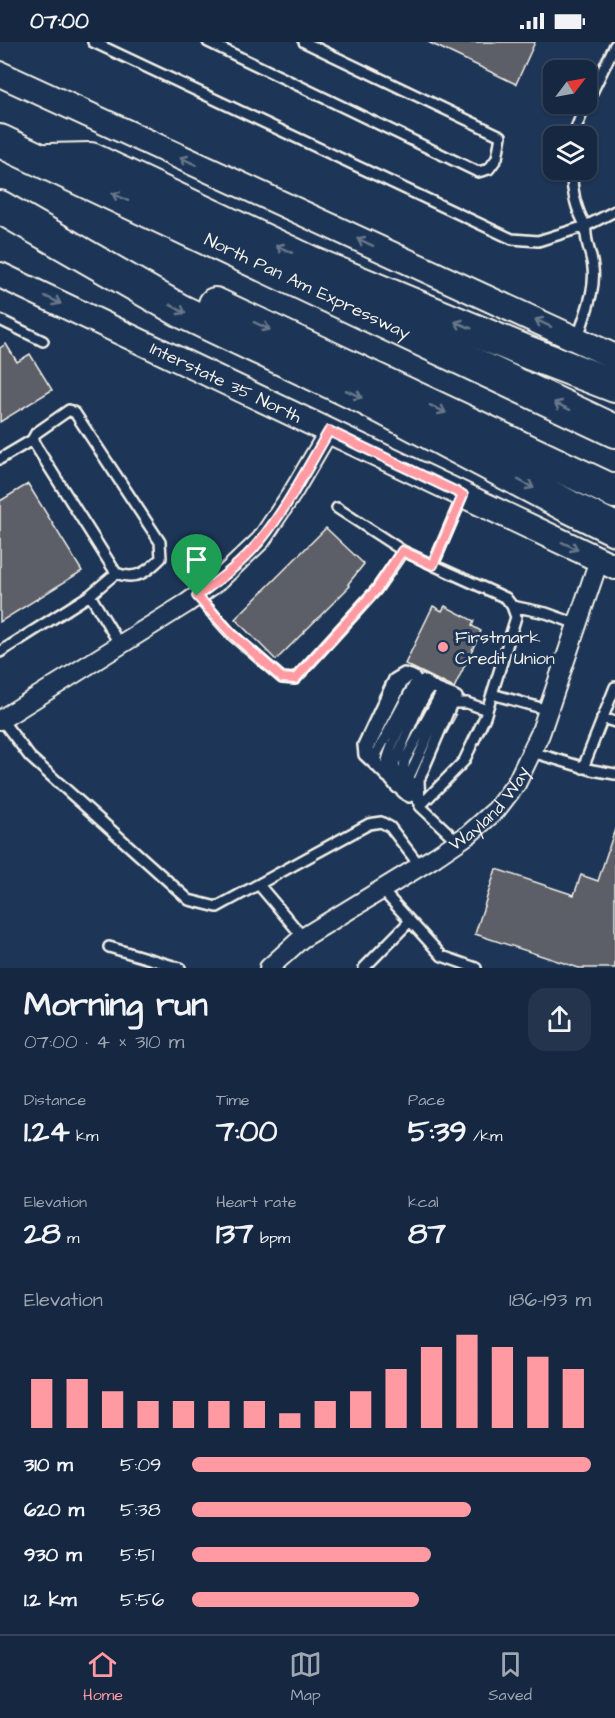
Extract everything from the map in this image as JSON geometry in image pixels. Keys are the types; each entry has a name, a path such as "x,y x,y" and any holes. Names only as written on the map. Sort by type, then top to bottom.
{"highway":[{"name":"North Pan Am Expressway","path":"0,141 615,431"},
{"path":"40,160 91,159 310,262 529,353 615,386"},
{"path":"0,205 615,492"},
{"path":"0,205 181,312 373,403 615,529"}],"main road":[{"path":"0,75 615,357"},
{"name":"Interstate 35 North","path":"0,275 607,563"}],"street":[{"path":"0,719 218,581 261,540 329,431"},
{"name":"Wayland Way","path":"268,968 303,938 457,842 496,810 516,784 532,752 577,624 607,563"}],"lane":[{"path":"93,42 512,239 538,241 586,226 615,211"},
{"path":"208,42 478,172 489,169 496,158 501,136 304,42"},
{"path":"577,126 615,45"},
{"path":"573,180 578,212 586,226 585,235 593,268 592,288 577,339"},
{"path":"0,320 43,341"},
{"path":"0,459 32,440 36,433 69,410 75,413 160,542 161,558 147,572 126,577 116,573 32,440"},
{"path":"433,565 463,495"},
{"path":"337,508 402,551 506,598 516,617 487,710 464,761 420,806"},
{"path":"197,596 231,633 282,678 295,679 376,590 402,551"},
{"path":"0,652 90,595 116,573"},
{"path":"90,595 120,645"},
{"path":"512,606 546,613 577,624"},
{"path":"457,842 378,768 371,758 369,748 402,682 411,675 467,703 487,710"},
{"path":"378,768 376,755 403,702 415,683 429,684"},
{"path":"387,777 385,765 404,719 421,686 429,684"},
{"path":"399,789 394,764 418,708 429,689 429,684"},
{"path":"583,768 615,687"},
{"path":"492,694 548,710"},
{"path":"407,796 403,771 405,760 440,695 453,695"},
{"path":"420,806 409,777 444,701 453,695"},
{"path":"420,806 419,780 438,733 452,703 467,703"},
{"path":"602,718 615,722"},
{"path":"0,719 30,757 189,900 217,907 369,824 381,822 390,827 420,866"},
{"path":"532,752 583,768 615,774"},
{"path":"259,885 303,938"},
{"path":"381,889 442,956 476,968"},
{"path":"364,968 410,921"},
{"path":"109,947 176,967"}],"building":[{"path":"428,42 535,42 516,84"},
{"path":"6,344 17,362 30,354 52,390 0,422 0,348"},
{"path":"28,484 82,571 0,622 0,501"},
{"path":"326,528 364,564 348,584 350,586 276,660 235,619"},
{"name":"Firstmark Credit Union","path":"433,606 442,611 445,606 474,621 472,626 481,631 454,688 405,664"},
{"path":"417,670 443,683 433,704 456,715 446,734 377,699 386,681 407,691"},
{"path":"615,829 615,968 579,968 475,934 496,869 574,895 581,875 598,881"}],"place":[{"name":"Firstmark Credit Union","path":"443,647"}],"route":[{"path":"329,431 463,495 433,565 402,551 376,590 295,679 282,678 231,633 197,596 218,581 261,540 329,431"}]}
